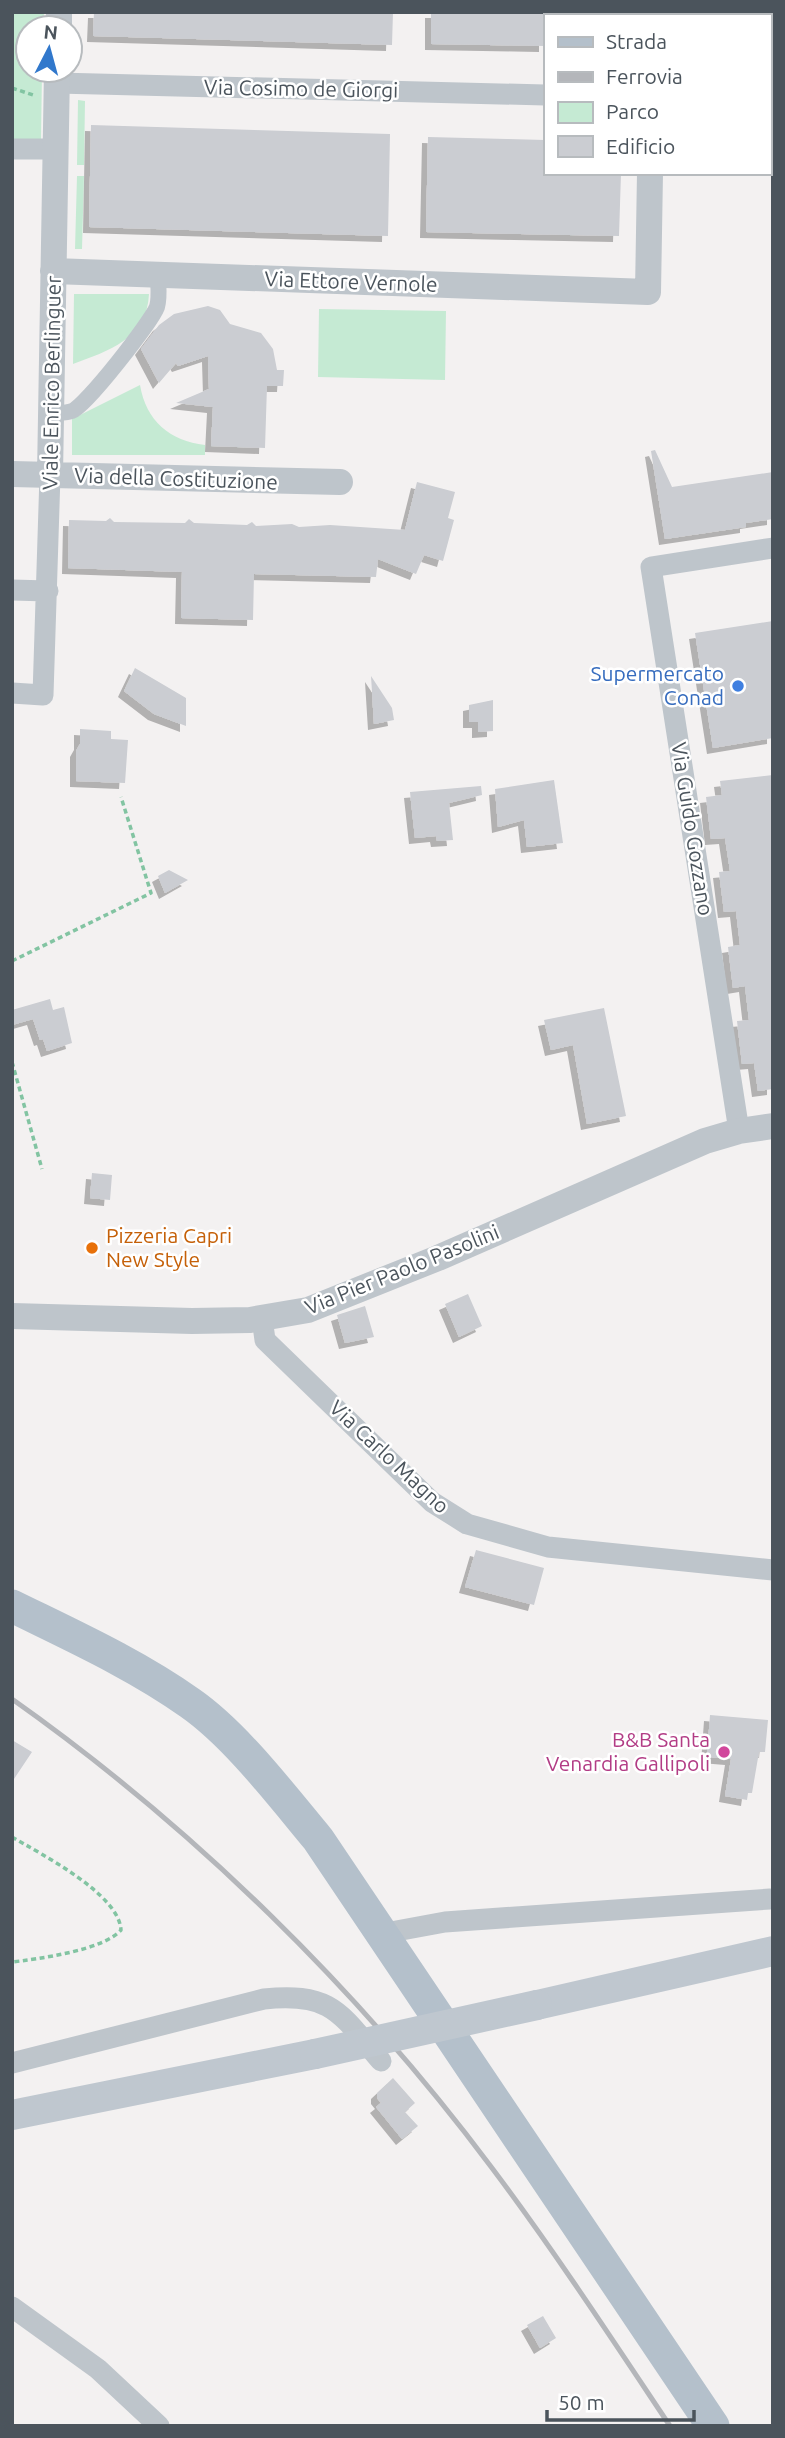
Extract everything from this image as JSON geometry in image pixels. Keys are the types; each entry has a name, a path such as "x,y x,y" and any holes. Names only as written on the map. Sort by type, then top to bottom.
{"main road":[{"path":"12,1606 106,1652 192,1704 257,1766 300,1818 713,2426"},
{"path":"12,2115 315,2054 773,1951"}],"street":[{"name":"Viale Enrico Berlinguer","path":"12,693 43,695 48,591 55,149 51,84"},
{"name":"Via Cosimo de Giorgi","path":"84,84 544,95"},
{"path":"12,149 55,149"},
{"name":"Via Ettore Vernole","path":"53,271 648,292 650,175"},
{"path":"51,414 72,411 82,405 114,366 154,314 158,303 158,275"},
{"name":"Via della Costituzione","path":"12,474 340,482"},
{"name":"Via Guido Gozzano","path":"739,1131 651,567 773,548"},
{"path":"12,590 48,591"},
{"name":"Via Pier Paolo Pasolini","path":"12,1316 192,1321 262,1318 308,1310 339,1300 705,1141 739,1131 773,1126"},
{"name":"Via Carlo Magno","path":"262,1318 265,1340 432,1502 467,1524 548,1547 610,1556 773,1570"},
{"path":"380,1934 445,1922 770,1899"},
{"path":"12,2063 264,1999 291,1996 325,2003 337,2011 381,2061"},
{"path":"12,2307 98,2369 159,2426"}],"path":[{"path":"12,88 43,84"},
{"path":"12,961 151,893 121,797"},
{"path":"12,1062 42,1169"},
{"path":"12,1837 95,1890 120,1923 121,1930 114,1937 92,1945 12,1962"}],"green space":[{"path":"12,12 44,12 14,14 14,84 42,84 41,141 12,141"},
{"path":"78,100 85,101 84,165 77,165"},
{"path":"77,176 84,176 82,249 75,249"},
{"path":"74,294 149,294 147,309 133,332 112,348 73,364"},
{"path":"319,309 446,311 445,380 318,377"},
{"path":"140,385 143,398 154,419 171,434 205,445 205,455 72,455 72,419"}],"building":[{"path":"94,12 393,12 392,45 93,36"},
{"path":"431,12 545,12 544,46 431,44"},
{"path":"91,125 390,134 388,236 89,227"},
{"path":"428,137 544,140 544,175 621,175 619,236 426,232"},
{"path":"208,306 220,310 230,324 261,333 273,349 277,370 284,370 283,386 267,386 265,448 211,446 213,407 176,403 209,389 208,356 178,366 176,363 159,383 141,349 159,325 174,314"},
{"path":"655,450 672,487 773,472 773,519 746,523 746,527 665,539 651,451"},
{"path":"417,482 455,492 448,518 454,520 443,561 424,555 416,574 378,559 376,577 254,574 253,620 181,618 182,572 68,568 69,520 106,521 110,518 114,522 185,523 189,519 194,523 247,525 252,522 256,526 330,525 405,530"},
{"name":"Supermercato Conad","path":"773,621 773,738 713,748 695,633"},
{"path":"135,668 186,698 186,726 154,714 124,691"},
{"path":"371,676 392,708 394,720 374,724"},
{"path":"493,700 493,731 478,732 478,722 469,722 469,705"},
{"path":"80,729 111,731 111,739 128,740 125,783 76,781 76,751 80,744"},
{"path":"773,775 773,1089 758,1091 754,1063 742,1064 737,1021 749,1020 745,986 733,988 728,947 740,945 736,911 724,912 719,872 730,871 725,838 711,839 706,797 722,795 720,781"},
{"path":"554,780 563,843 527,847 524,820 498,827 495,789"},
{"path":"481,786 482,795 449,803 453,840 437,841 436,836 415,838 410,792"},
{"path":"169,870 188,880 165,893 158,876"},
{"path":"50,999 53,1010 64,1007 72,1043 47,1051 33,1019 12,1025 12,1010"},
{"path":"604,1008 626,1116 587,1124 573,1045 551,1050 544,1020"},
{"path":"92,1173 112,1175 110,1200 90,1198"},
{"path":"468,1294 482,1326 459,1337 445,1304"},
{"path":"365,1306 374,1337 345,1343 337,1315"},
{"path":"476,1550 544,1568 534,1605 465,1587"},
{"path":"710,1715 768,1720 765,1752 759,1752 752,1793 748,1793 747,1800 725,1796 731,1759 707,1757"},
{"path":"12,1740 32,1752 12,1782"},
{"path":"393,2078 415,2103 405,2112 418,2126 402,2139 376,2107 381,2103 377,2093"},
{"path":"543,2316 556,2338 540,2348 527,2325"}],"railway":[{"path":"12,1699 145,1801 270,1915 329,1975 441,2102 492,2168 583,2296 670,2426"}],"place":[{"name":"Supermercato Conad","path":"738,686"},
{"name":"Pizzeria Capri New Style","path":"92,1248"},
{"name":"B&B Santa Venardia Gallipoli","path":"724,1752"}]}
